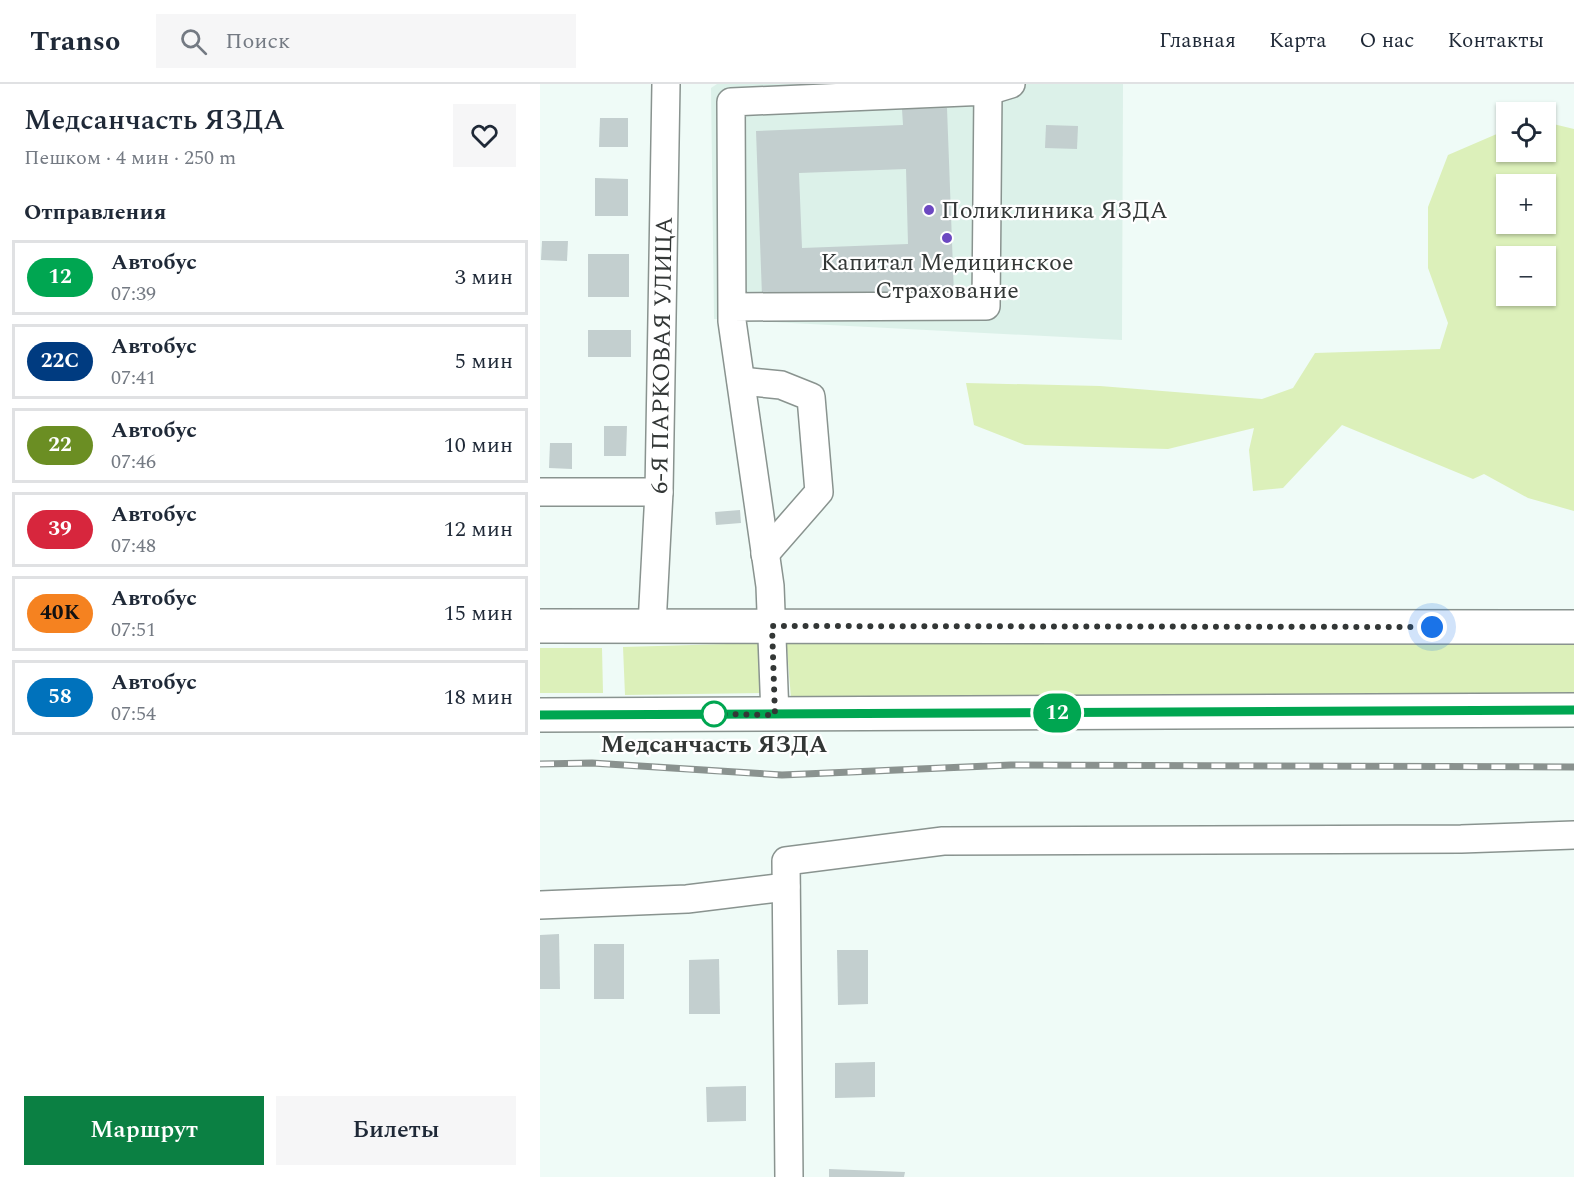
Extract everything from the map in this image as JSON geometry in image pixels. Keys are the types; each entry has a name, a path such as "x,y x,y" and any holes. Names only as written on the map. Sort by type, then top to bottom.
{"main road":[{"path":"540,626 1574,627"},
{"path":"540,715 1574,710"}],"street":[{"name":"6-Я ПАРКОВАЯ УЛИЦА","path":"652,626 658,492 666,84"},
{"path":"732,307 986,306 999,87 731,102 732,307 765,554 772,626 775,715"},
{"path":"741,381 781,385 811,397 819,492 765,554"},
{"path":"540,492 658,492"},
{"path":"540,905 687,898 786,874 943,842 1449,839 1574,835"},
{"path":"786,874 789,1177"}],"shaded area":[{"path":"717,84 1123,84 1122,340 714,319 711,88"}],"green space":[{"path":"1556,125 1574,129 1574,511 1528,498 1484,474 1473,479 1342,425 1283,488 1253,491 1249,450 1254,428 1168,449 1025,445 974,425 966,383 1100,386 1262,399 1293,388 1315,353 1440,349 1448,323 1428,268 1428,207 1448,155 1496,134 1496,162 1556,162"},
{"path":"786,637 1574,641 1574,693 791,698"},
{"path":"762,643 763,693 625,695 623,647"},
{"path":"540,648 602,648 603,693 540,693"}],"building":[{"name":"Поликлиника ЯЗДА","path":"947,108 954,295 929,296 929,290 762,296 756,131 903,125 902,109","holes":["906,169 908,244 802,248 799,173"]},
{"path":"600,118 628,118 628,147 599,147"},
{"path":"1046,125 1078,126 1077,149 1045,148"},
{"path":"595,178 628,179 628,216 595,216"},
{"path":"542,241 568,241 567,261 541,260"},
{"path":"588,254 629,254 629,297 588,297"},
{"path":"588,330 631,330 631,357 588,357"},
{"path":"604,426 627,426 626,456 604,456"},
{"path":"550,443 572,443 572,469 549,468"},
{"path":"740,510 741,523 716,525 715,512"},
{"path":"559,934 560,989 540,989 540,935"},
{"path":"594,944 624,944 624,999 594,999"},
{"path":"837,950 868,950 868,1004 838,1005"},
{"path":"719,959 720,1014 689,1014 689,960"},
{"path":"875,1062 875,1097 835,1098 835,1063"},
{"path":"746,1086 746,1121 707,1122 706,1087"},
{"path":"829,1169 905,1172 904,1177 829,1177"}],"railway":[{"path":"540,764 592,763 782,775 1011,765 1574,767"}],"bus line":[{"name":"12","path":"540,715 1574,710"}],"place":[{"name":"Поликлиника ЯЗДА","path":"929,210"},
{"name":"Капитал Медицинское Страхование","path":"947,238"},
{"name":"Медсанчасть ЯЗДА","path":"714,714"}],"route":[{"path":"714,714 775,715 772,626 1432,627"}]}
